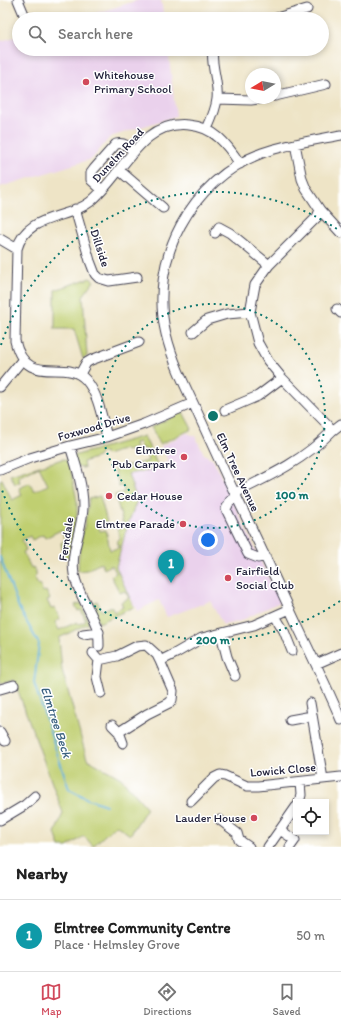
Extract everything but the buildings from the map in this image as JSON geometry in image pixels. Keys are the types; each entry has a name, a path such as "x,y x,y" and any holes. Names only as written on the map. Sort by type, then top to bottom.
{"street":[{"path":"18,0 23,12"},
{"path":"296,12 307,9"},
{"path":"207,129 217,99 212,56"},
{"path":"281,95 326,84"},
{"path":"217,99 245,100"},
{"name":"Dunelm Road","path":"23,359 19,354 15,341 17,249 21,237 30,228 90,202 149,137 158,130 170,126 184,124 196,125 207,129 225,142 240,164"},
{"name":"Elm Tree Avenue","path":"341,136 295,144 261,154 240,164 208,188 183,218 175,234 164,275 162,293 162,316 176,366 341,720"},
{"path":"102,190 91,180 91,173 94,169 116,144 125,144 134,152"},
{"path":"295,144 302,179 306,189 320,210 341,233"},
{"path":"119,170 160,202"},
{"name":"Dillside","path":"75,209 95,274 99,278 109,281 130,275"},
{"path":"320,210 317,217 269,265 255,285 250,312 258,342 268,361 282,378 328,424 332,431"},
{"path":"215,233 219,226 230,233 269,265"},
{"path":"0,239 17,249"},
{"path":"193,332 208,320 227,314 250,312"},
{"path":"80,374 86,363 91,360 139,342"},
{"path":"0,387 23,359 33,367 40,370 74,371 80,374 92,388 107,437"},
{"path":"225,410 258,396 282,378"},
{"name":"Foxwood Drive","path":"0,470 30,458 107,437 144,424 193,403"},
{"path":"265,555 258,558 248,554 226,509 230,501 236,495 298,460 319,445 341,424"},
{"name":"Ferndale","path":"70,446 78,474 83,505 82,520 74,550 73,563 75,575 82,596 98,632 99,646"},
{"path":"160,661 202,638 254,625 290,609"},
{"path":"275,616 284,631 292,651"},
{"path":"83,634 98,632"},
{"path":"221,634 234,662 235,676"},
{"path":"101,693 97,677 96,657 117,656 137,646 146,645 157,655 173,691 172,700 119,732"},
{"path":"316,664 341,653"},
{"path":"0,689 14,685"},
{"path":"310,703 323,779"},
{"path":"290,720 312,716"},
{"path":"112,725 119,732 123,743"},
{"path":"0,732 5,741"},
{"name":"Lowick Close","path":"191,801 214,778 220,775 247,786 341,777"},
{"path":"300,782 300,799"},
{"path":"0,820 28,809 35,796"},
{"path":"268,847 293,811"},
{"path":"220,820 237,833 239,840 250,847"},
{"path":"280,830 295,840 290,847"}],"shaded area":[{"path":"139,0 161,0 163,12 100,12"},
{"name":"Whitehouse Primary School","path":"12,38 12,56 169,56 176,116 110,137 92,159 0,187 0,41"},
{"path":"187,433 195,436 204,454 213,459 280,602 238,622 223,625 210,601 167,617 159,600 137,611 116,567 127,527 137,500 127,473 148,471 168,461 161,446"}],"green space":[{"path":"90,278 94,281 83,296 87,356 83,359 74,329 55,329 55,290"},
{"path":"183,412 192,429 160,444 151,427"},
{"path":"144,436 158,466 148,471 128,474 137,500 127,527 116,567 134,607 99,623 91,604 97,601 102,611 111,606 114,612 123,607 121,602 129,598 125,591 120,593 111,576 116,573 112,565 104,569 101,563 87,570 78,571 79,553 89,499 100,496 107,522 98,525 100,531 106,530 110,550 119,548 117,540 120,539 118,529 124,527 115,495 124,492 123,486 119,487 114,468 148,461 145,448 141,449 139,442 135,443 136,448 126,451 125,449 106,455 105,452 100,453 98,457 83,462 84,468 76,467 73,456"},
{"path":"63,459 69,461 77,501 77,514 68,557 64,558 61,543 66,540 61,530 45,538 43,535 32,540 30,536 22,540 26,550 23,552 31,568 33,567 37,575 34,577 38,585 39,584 43,592 46,591 50,599 47,600 51,609 55,608 60,619 55,622 59,630 77,622 79,624 86,621 81,610 78,611 75,605 81,603 89,623 59,638 62,670 87,759 121,778 147,808 130,835 116,825 93,846 84,836 67,847 60,847 55,833 63,813 14,680 0,684 0,480 2,479 12,500 22,495 19,488 30,483 34,491 48,485 39,467 18,477 20,482 15,484 10,475"}],"waterway":[{"name":"Elmtree Beck","path":"0,557 19,608 39,644 34,683 69,789 88,799 106,805"}],"place":[{"name":"Whitehouse Primary School","path":"86,82"},
{"name":"Elmtree Pub Carpark","path":"184,457"},
{"name":"Cedar House","path":"109,496"},
{"name":"Elmtree Parade","path":"183,524"},
{"name":"Fairfield Social Club","path":"228,578"},
{"name":"Elmtree Community Centre","path":"171,583"},
{"name":"Lauder House","path":"254,818"}]}
